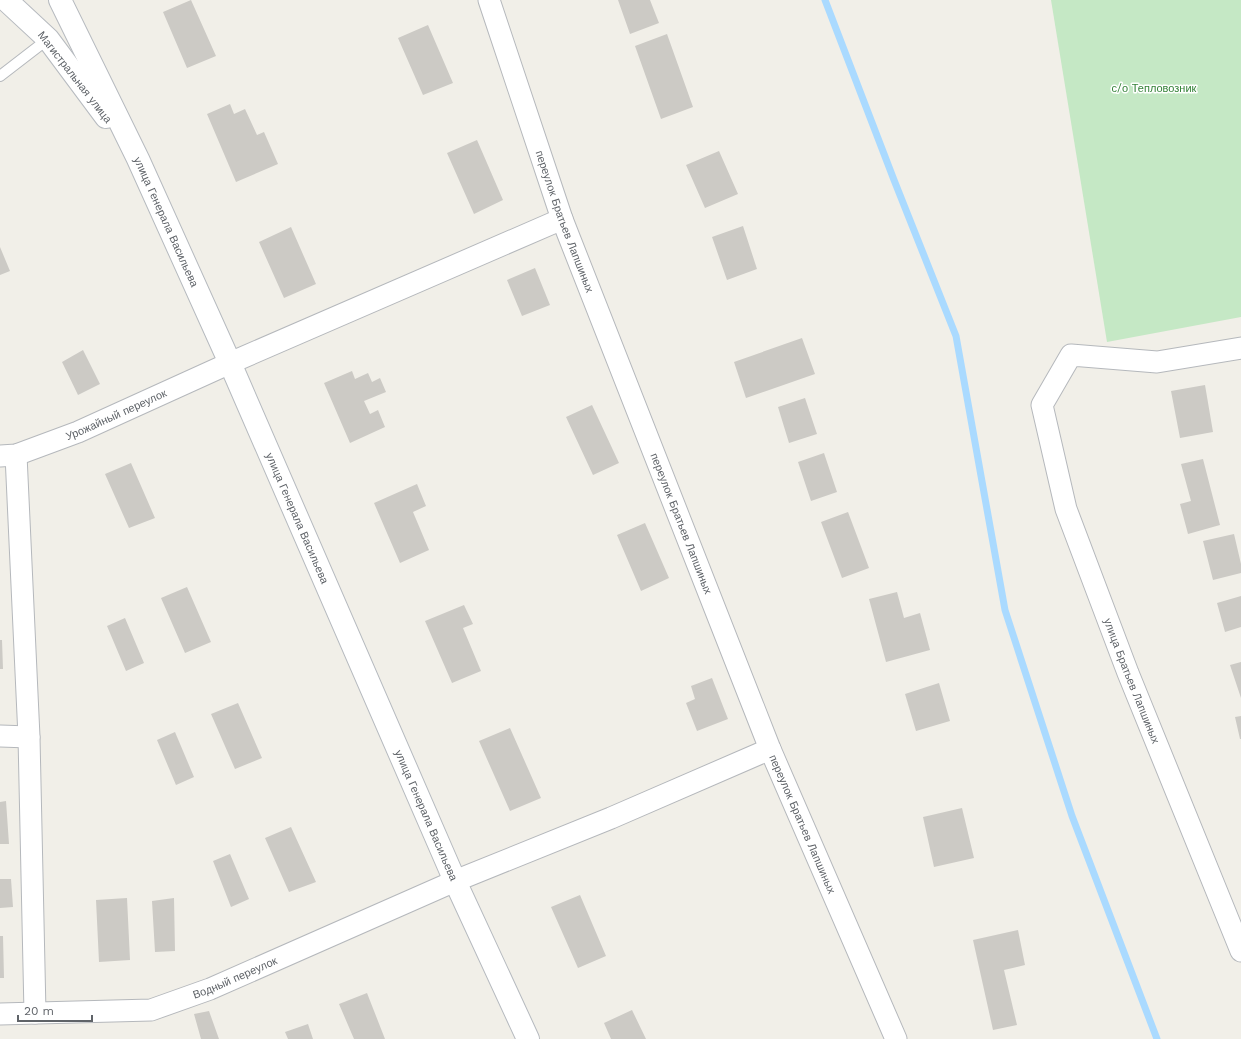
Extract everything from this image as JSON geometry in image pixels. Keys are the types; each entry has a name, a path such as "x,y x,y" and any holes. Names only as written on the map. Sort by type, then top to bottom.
{"main road":[{"name":"Магистральная улица","path":"6,0 48,39 138,159"},
{"name":"улица Генерала Васильева","path":"61,0 138,159 230,363 455,881 528,1039"}],"street":[{"name":"переулок Братьев Лапшиных","path":"489,0 562,219 770,749 896,1039"},
{"name":"Урожайный переулок","path":"8,455 78,432 230,363 562,219"},
{"name":"улица Братьев Лапшиных","path":"1241,348 1158,362 1071,355 1042,405 1066,509 1128,673 1241,951"},
{"path":"8,455 29,736 34,1013"},
{"path":"0,736 29,736"},
{"name":"Водный переулок","path":"0,1014 151,1010 210,989 455,881 610,818 770,749"}],"lane":[{"path":"0,76 48,39"}],"green space":[{"name":"с/о Тепловозник","path":"1051,0 1241,0 1241,317 1107,342"}],"building":[{"path":"191,0 216,56 187,68 163,12"},
{"path":"618,0 650,0 659,23 630,34"},
{"path":"428,25 453,83 423,95 398,38"},
{"path":"667,34 693,107 661,119 635,46"},
{"path":"230,104 234,114 245,109 257,135 264,132 278,164 236,182 207,114"},
{"path":"477,140 503,200 474,214 447,153"},
{"path":"719,151 738,194 705,208 686,165"},
{"path":"743,226 757,269 727,280 712,237"},
{"path":"291,227 316,284 284,298 259,242"},
{"path":"0,247 10,271 0,275"},
{"path":"535,268 550,305 522,316 507,280"},
{"path":"802,338 815,374 746,398 734,362"},
{"path":"83,350 100,384 78,395 62,362"},
{"path":"352,371 355,379 368,373 372,382 380,378 386,392 364,401 370,414 378,410 385,427 350,443 324,383"},
{"path":"1205,385 1213,432 1180,438 1171,391"},
{"path":"805,398 817,434 789,443 778,407"},
{"path":"592,405 619,463 593,475 566,417"},
{"path":"824,453 837,492 811,501 798,462"},
{"path":"1203,459 1220,525 1188,534 1180,504 1191,501 1181,464"},
{"path":"131,463 155,518 129,528 105,474"},
{"path":"417,484 426,506 413,512 429,550 400,563 374,503"},
{"path":"848,512 869,568 842,578 821,522"},
{"path":"645,523 669,578 641,591 617,535"},
{"path":"1234,534 1241,564 1241,573 1213,580 1203,541"},
{"path":"187,587 211,642 185,653 161,598"},
{"path":"897,592 904,618 920,613 930,650 886,662 869,599"},
{"path":"1241,596 1241,627 1225,632 1217,603"},
{"path":"464,605 473,624 463,628 481,671 452,683 425,621"},
{"path":"125,618 144,663 126,671 107,626"},
{"path":"0,640 2,640 3,669 0,669"},
{"path":"1241,662 1241,698 1230,665"},
{"path":"712,678 728,719 697,731 686,703 695,699 691,686"},
{"path":"939,683 950,721 916,731 905,694"},
{"path":"238,703 262,758 235,769 211,714"},
{"path":"1241,716 1241,739 1240,739 1235,717"},
{"path":"510,728 541,798 510,811 479,741"},
{"path":"175,732 194,777 176,785 157,740"},
{"path":"6,801 9,844 0,844 0,802"},
{"path":"962,808 974,858 934,867 923,817"},
{"path":"291,827 316,882 289,892 265,838"},
{"path":"230,854 249,899 231,907 213,861"},
{"path":"0,879 11,879 13,907 0,908"},
{"path":"580,895 606,956 578,968 551,907"},
{"path":"127,898 130,960 99,962 96,900"},
{"path":"174,898 175,951 155,952 152,901"},
{"path":"1018,930 1025,965 1004,970 1017,1025 993,1030 973,940"},
{"path":"0,936 3,936 4,978 0,978"},
{"path":"367,993 385,1039 354,1039 339,1004"},
{"path":"632,1010 646,1039 611,1039 604,1023"},
{"path":"209,1011 219,1039 201,1039 194,1014"},
{"path":"308,1024 313,1039 288,1039 285,1032"}],"waterway":[{"path":"825,0 956,336 1005,610 1072,816 1157,1039"}]}
